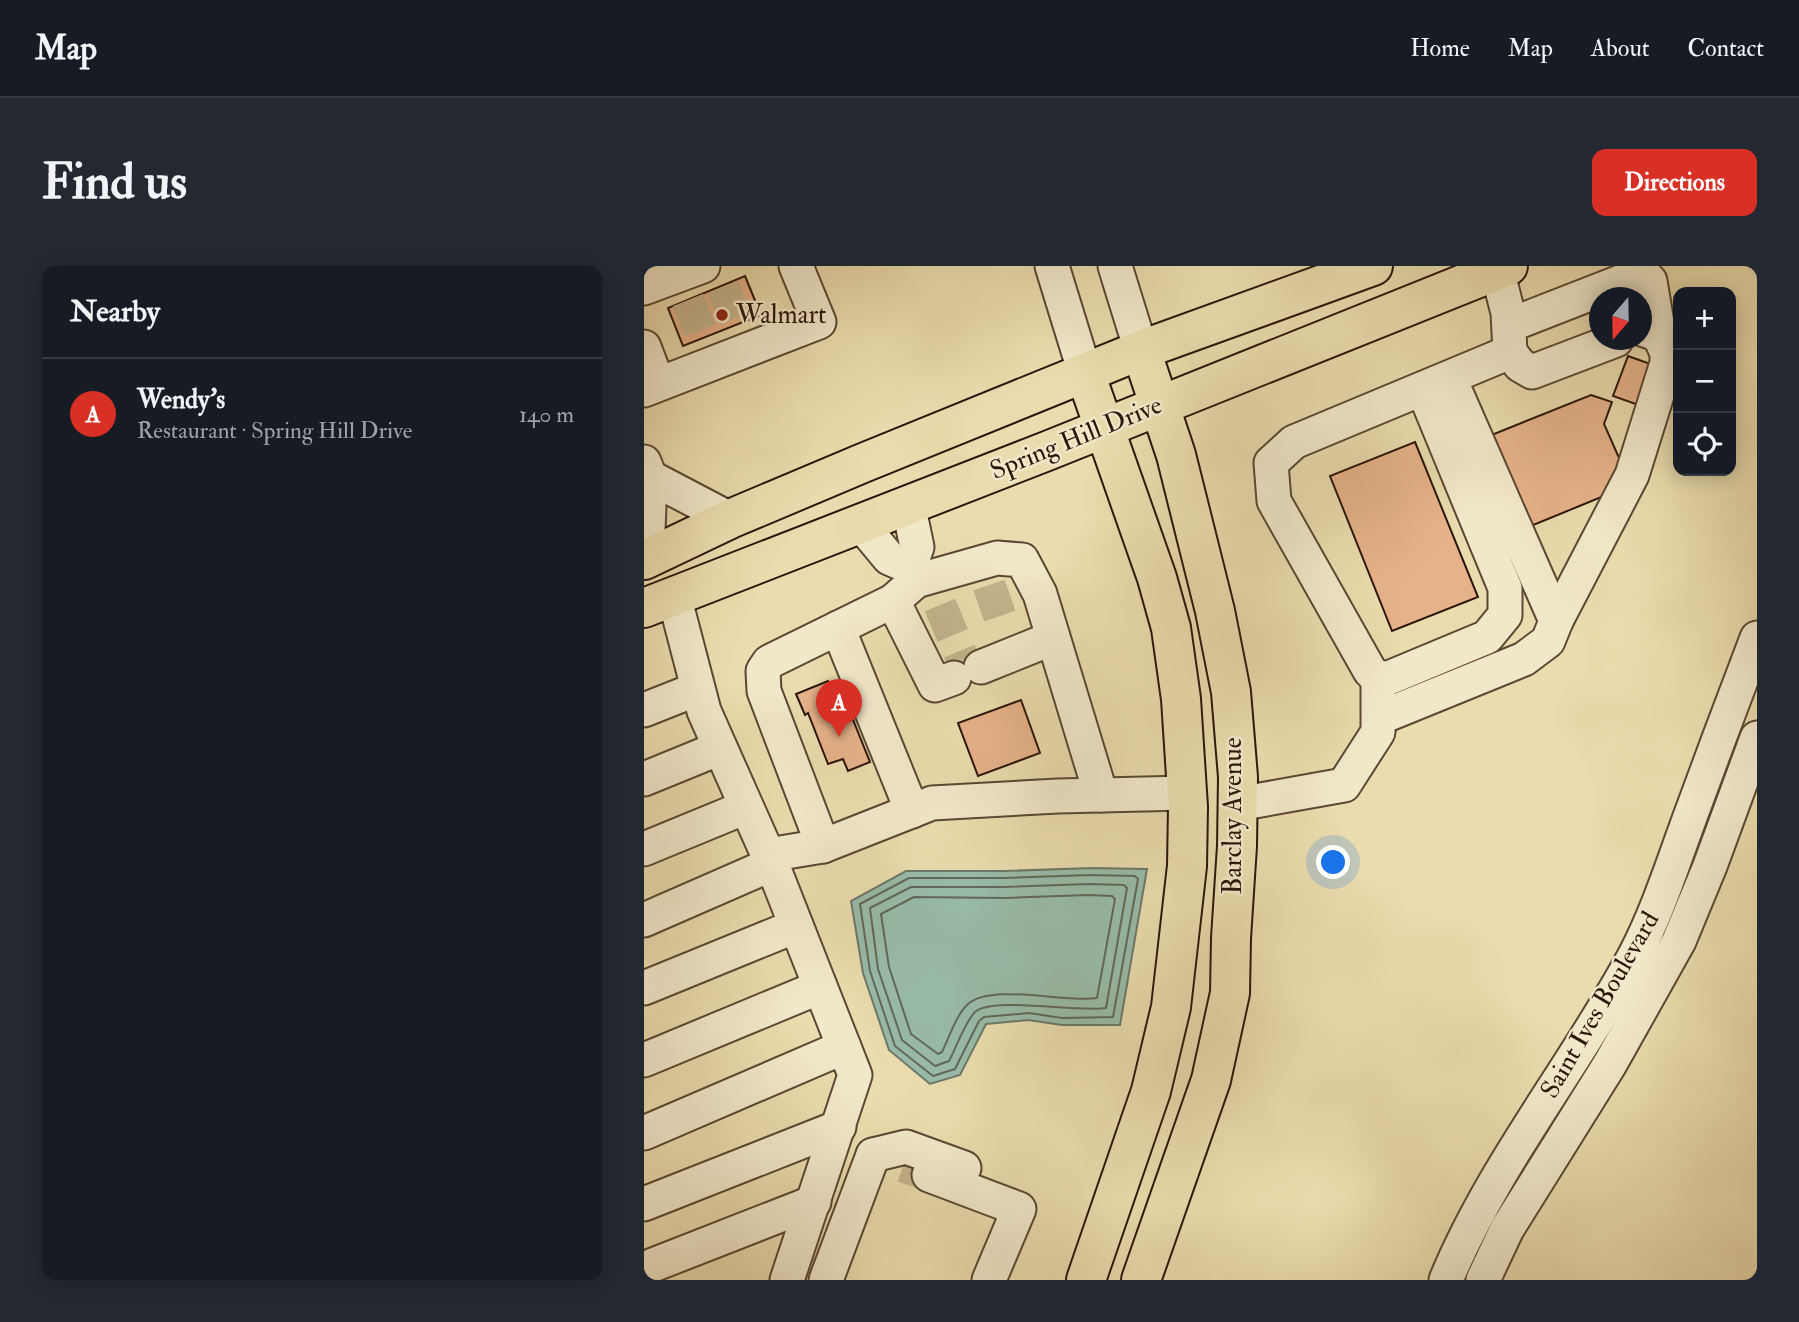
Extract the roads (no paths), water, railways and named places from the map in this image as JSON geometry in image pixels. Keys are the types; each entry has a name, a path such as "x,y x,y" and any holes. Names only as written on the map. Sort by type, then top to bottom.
{"main road":[{"path":"645,559 730,519 1084,373 1373,266"},
{"name":"Spring Hill Drive","path":"659,602 1503,268"},
{"name":"Barclay Avenue","path":"1141,351 1176,455 1215,611 1231,692 1238,777 1230,993 1212,1080 1141,1280"},
{"name":"Barclay Avenue","path":"1084,373 1153,566 1171,628 1181,699 1188,866 1171,1007 1151,1091 1086,1280"}],"street":[{"path":"644,347 651,387 708,351 744,337 819,322 796,266"},
{"path":"1052,266 1084,373"},
{"path":"1115,266 1141,351"},
{"path":"1503,268 1510,338 1520,365 1532,372 1590,350"},
{"path":"1613,287 1633,277 1645,276 1650,287"},
{"path":"644,288 701,279"},
{"path":"1238,804 1344,785 1378,732 1378,679 1370,671 1274,501 1271,463 1294,442 1436,384 1510,338 1589,299"},
{"path":"1379,718 1524,659 1548,641 1632,475 1667,363 1667,353 1652,333"},
{"path":"1436,384 1556,621"},
{"path":"1378,679 1391,677 1487,637 1505,615 1505,588 1436,384"},
{"path":"645,559 647,470 730,519"},
{"path":"908,505 917,547 918,586 935,685 968,673 1009,641 1053,638"},
{"path":"859,523 918,586"},
{"path":"823,846 764,691 763,671 769,662 918,586 985,574 997,558 1022,560 1040,594 1101,795"},
{"path":"659,602 770,860 855,1075 814,1202 797,1277"},
{"path":"838,628 912,811"},
{"name":"Saint Ives Boulevard","path":"1446,1280 1461,1244 1486,1197 1593,1028 1636,953 1660,899 1757,638"},
{"path":"644,710 697,689"},
{"name":"Saint Ives Boulevard","path":"1483,1280 1507,1229 1637,1016 1679,941 1757,738"},
{"path":"644,779 720,748"},
{"path":"644,920 770,860 823,846 932,803 1187,793"},
{"path":"644,849 746,807"},
{"path":"1660,899 1691,912"},
{"path":"644,988 796,926"},
{"path":"644,1060 820,987"},
{"path":"644,1133 844,1047"},
{"path":"644,1204 837,1134 902,1165 1008,1205"},
{"path":"826,1280 902,1165 906,1147 987,1176 1008,1205"},
{"path":"659,1271 814,1202"},
{"path":"989,1280 1008,1205"}],"water":[{"path":"1147,869 1120,1025 1062,1025 1028,1020 986,1024 960,1075 930,1084 889,1050 863,973 851,901 906,871"}],"tunnel":[{"path":"723,287 738,325"},
{"path":"688,300 704,339"},
{"path":"989,585 1004,628"},
{"path":"940,605 968,672"},
{"path":"903,1166 929,1175"}],"place":[{"name":"Walmart","path":"722,315"},
{"name":"Wendy's","path":"839,737"}]}
